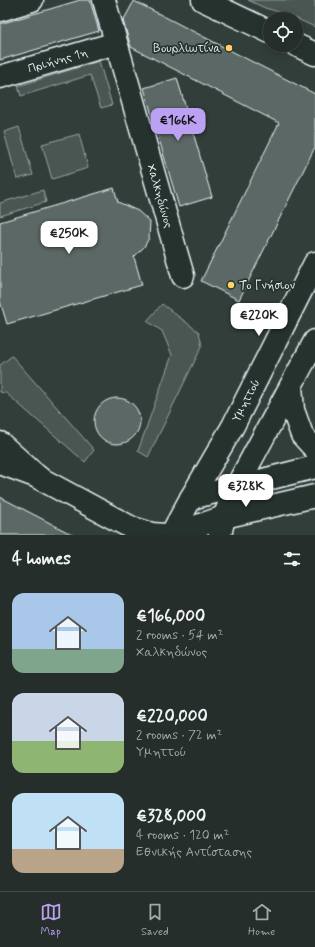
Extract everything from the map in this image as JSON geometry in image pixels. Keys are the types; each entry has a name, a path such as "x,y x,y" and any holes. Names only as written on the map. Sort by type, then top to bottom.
{"main road":[{"path":"0,10 32,0"},
{"name":"Χαλκηδώνος","path":"104,0 183,276"},
{"path":"203,0 263,29"},
{"name":"Πριήνης 1η","path":"0,77 116,43"},
{"path":"303,48 315,54"},
{"name":"Υμηττού","path":"172,535 191,498 233,426 315,263"},
{"path":"222,526 238,486 315,341"},
{"path":"291,386 293,410 302,435 315,449"},
{"path":"0,443 39,478"},
{"path":"0,463 39,478 132,528 152,534 165,535"},
{"path":"191,498 315,467"},
{"path":"172,535 222,526 315,496"}],"shaded area":[{"path":"248,0 315,0 315,27 303,22 303,12 279,12 265,8"},
{"path":"99,61 112,105 101,108 90,75 21,96 18,86"},
{"path":"19,127 33,175 17,179 4,132"},
{"path":"79,134 88,168 52,179 42,144"},
{"path":"43,190 46,202 0,216 0,203"},
{"path":"162,304 199,332 202,346 148,457 138,451 172,355 162,331 147,321"},
{"path":"12,356 94,450 85,462 6,393 0,392 0,365"}],"water":[{"path":"113,404 135,415 122,439 100,427"}],"building":[{"path":"80,0 90,0 99,31 0,60 0,24"},
{"path":"134,1 315,94 315,147 239,300 201,281 279,123 131,47 123,21"},
{"path":"177,78 212,197 179,207 144,88"},
{"path":"114,188 118,202 138,211 150,222 149,238 144,247 134,257 142,285 7,324 0,301 0,222"},
{"path":"112,398 122,398 130,402 136,408 140,416 140,426 136,434 130,440 122,444 112,444 104,440 98,434 94,426 94,416 98,408 104,402"},
{"path":"0,497 73,535 0,535"}],"place":[{"name":"Βουρλιωτίνα","path":"229,48"},
{"name":"Το Γνήσιον","path":"231,285"}]}
